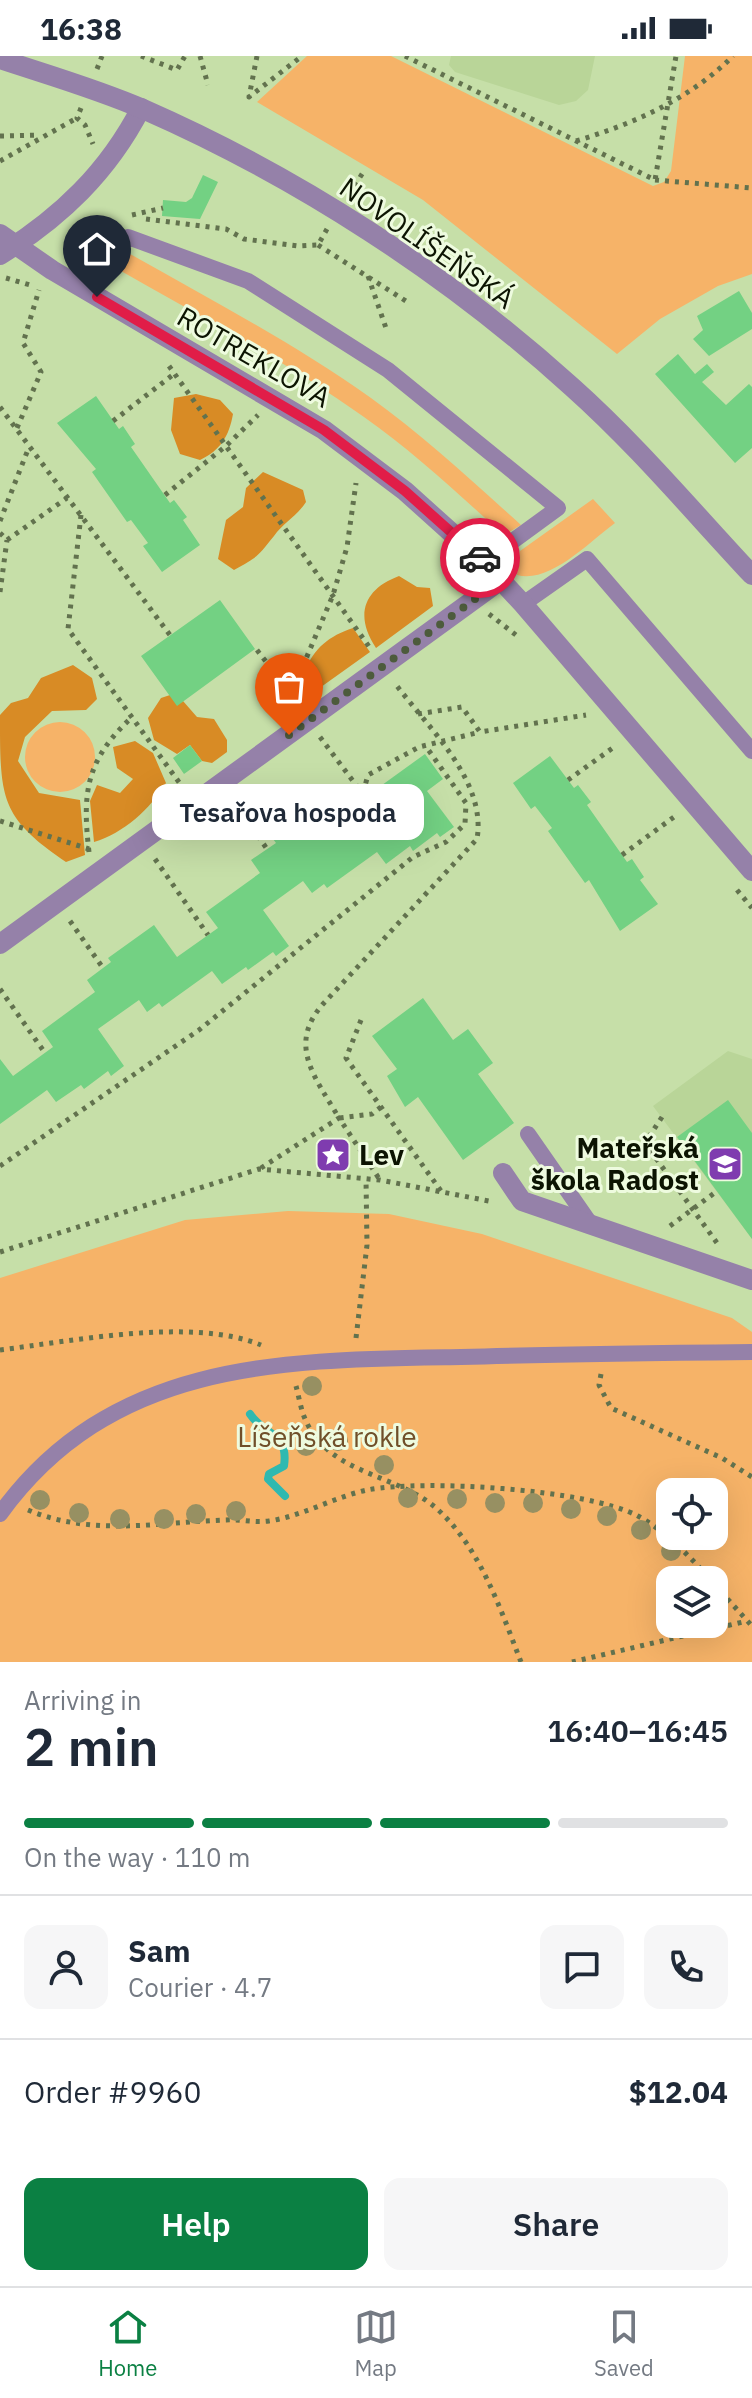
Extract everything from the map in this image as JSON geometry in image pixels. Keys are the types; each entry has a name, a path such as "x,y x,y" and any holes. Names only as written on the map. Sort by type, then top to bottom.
{"street":[{"name":"NOVOLÍŠEŇSKÁ","path":"0,59 141,108 221,147 338,212 453,289 574,388 752,575"},
{"path":"5,245 63,208 106,167 141,108"},
{"name":"ROTREKLOVA","path":"5,245 324,430 405,491 484,562 523,604 752,871"},
{"path":"0,944 501,580"},
{"path":"503,1173 522,1201 747,1278"}],"lane":[{"path":"72,282 128,237 248,281 388,370 558,508 484,562"},
{"path":"523,604 587,559 752,751"},
{"path":"528,1134 592,1226"},
{"path":"4,1508 36,1471 73,1438 135,1401 200,1379 289,1362 752,1352"}],"path":[{"path":"141,56 177,70 185,56"},
{"path":"200,56 208,85"},
{"path":"257,56 249,97 302,56"},
{"path":"405,56 655,180 752,188"},
{"path":"655,180 676,56"},
{"path":"576,141 628,126 710,79 733,56"},
{"path":"0,161 41,135 77,118"},
{"path":"0,136 41,135"},
{"path":"318,245 364,171"},
{"path":"128,216 226,229 244,239 298,246 318,245 409,303"},
{"path":"0,276 40,288 53,296"},
{"path":"368,276 387,331"},
{"path":"17,429 41,372 23,343 40,288"},
{"path":"185,370 161,356 440,743 478,804 477,839 310,1019 304,1035 305,1051 339,1118 380,1180"},
{"path":"113,421 174,374"},
{"path":"0,407 170,635"},
{"path":"247,407 270,421"},
{"path":"165,495 226,446 259,414"},
{"path":"0,521 29,447"},
{"path":"346,473 368,492"},
{"path":"291,694 333,595 347,547 356,482"},
{"path":"0,592 7,540 67,498"},
{"path":"81,515 68,629 194,803"},
{"path":"0,533 7,540"},
{"path":"418,714 462,707 480,732"},
{"path":"363,793 368,775 404,753 480,732 586,715"},
{"path":"90,858 84,799 89,777 108,739 132,717"},
{"path":"319,736 377,813"},
{"path":"568,780 614,747"},
{"path":"0,1166 199,1030 413,857 446,842 465,824 466,803 427,748"},
{"path":"232,798 267,849"},
{"path":"622,855 674,817"},
{"path":"0,821 89,849"},
{"path":"152,855 208,935"},
{"path":"67,917 103,968"},
{"path":"0,989 45,1053"},
{"path":"361,1020 346,1058 442,1191"},
{"path":"0,1252 259,1169 339,1118 372,1114 381,1107"},
{"path":"662,1117 645,1143 747,1278"},
{"path":"259,1169 380,1180 502,1204"},
{"path":"354,1346 360,1325 367,1245 366,1179"},
{"path":"645,1245 717,1191"},
{"path":"0,1350 142,1333 201,1333 251,1341 289,1362 306,1422 322,1443 337,1457 434,1506 466,1541 521,1662"},
{"path":"605,1353 599,1385 611,1408 722,1458 752,1477"},
{"path":"4,1508 93,1525 158,1527 230,1519 269,1521 341,1496 399,1487 556,1494 600,1502 650,1523 685,1551 698,1566"},
{"path":"728,1600 750,1624"},
{"path":"572,1662 750,1624"}],"shaded area":[{"path":"451,56 595,56 588,90 576,101 559,105 455,72 449,65"},
{"path":"196,394 220,400 233,414 223,442 200,460 180,454 171,430 174,398"},
{"path":"263,472 303,490 306,502 257,556 234,570 218,559 226,520 243,507 246,488"},
{"path":"399,576 417,587 430,588 433,606 376,648 365,625 366,604 378,588"},
{"path":"353,628 370,652 321,687 310,685 305,671 318,649 330,639"},
{"path":"73,665 92,678 97,699 86,710 52,711 25,737 18,761 39,793 80,800 85,855 66,862 28,832 8,803 1,767 0,715 11,703 28,698 41,678"},
{"path":"170,695 183,701 197,717 214,719 227,740 227,752 212,763 202,761 190,745 177,754 154,740 148,718 161,698"},
{"path":"135,741 153,753 166,783 135,819 116,833 94,842 90,801 97,785 120,793 133,779 117,768 113,747"},
{"name":"Mateřská škola Radost","path":"728,1051 752,1059 752,1239 653,1106"}],"green space":[{"path":"307,56 391,56 653,186 664,182 671,171 685,56 752,56 752,274 718,286 660,319 617,354 423,200 257,102"},
{"path":"123,250 341,377 429,443 521,525 504,535 436,474 364,417 238,337 107,263"},
{"path":"593,499 615,523 556,568 530,576 517,575 520,551"},
{"path":"60,722 85,732 95,757 85,782 60,792 35,782 25,757 35,732"},
{"name":"Líšeňská rokle","path":"288,1211 389,1214 482,1234 732,1318 752,1332 752,1662 0,1662 0,1278 185,1220"}],"building":[{"path":"203,175 218,182 200,219 162,216 163,200 186,202 192,198"},
{"path":"739,291 752,313 752,329 709,356 693,339 703,330 697,316"},
{"path":"678,354 695,374 707,364 714,372 702,382 726,405 749,384 752,387 752,448 735,463 655,374"},
{"path":"96,396 119,429 123,426 135,444 131,447 170,503 174,500 187,517 183,520 200,545 162,572 143,546 148,543 131,520 127,522 92,472 96,469 57,423"},
{"path":"220,600 255,649 177,706 141,656"},
{"path":"190,745 202,761 184,774 173,758"},
{"path":"425,754 443,779 427,791 454,827 440,837 437,833 413,851 410,846 386,864 377,852 327,888 324,884 312,893 303,881 263,910 289,946 276,956 273,952 248,970 246,967 222,984 212,971 162,1007 159,1003 147,1012 139,1000 98,1029 124,1066 111,1076 108,1071 84,1089 81,1085 56,1102 47,1090 0,1124 0,1059 13,1076 53,1047 42,1031 95,992 87,980 111,962 108,958 154,925 177,957 218,928 206,912 260,873 251,860 276,843 273,839 319,806 342,838 383,809 371,793"},
{"path":"550,756 574,788 578,785 591,802 587,805 627,862 632,859 644,877 640,880 658,904 620,931 589,880 585,883 548,831 552,828 535,806 531,809 513,783"},
{"path":"423,998 453,1040 468,1029 493,1063 478,1074 514,1123 463,1160 418,1097 405,1107 387,1076 397,1069 372,1036"},
{"path":"728,1100 752,1133 752,1239 677,1137"}],"waterway":[{"path":"250,1414 283,1446 284,1466 269,1474 268,1479 285,1496"}],"way so far":[{"path":"289,735 501,580 480,558"}],"place":[{"name":"Tesařova hospoda","path":"289,735"},
{"name":"Lev","path":"333,1155"},
{"name":"Mateřská škola Radost","path":"725,1164"}],"route":[{"path":"97,297 324,430 405,491 480,558"}]}
